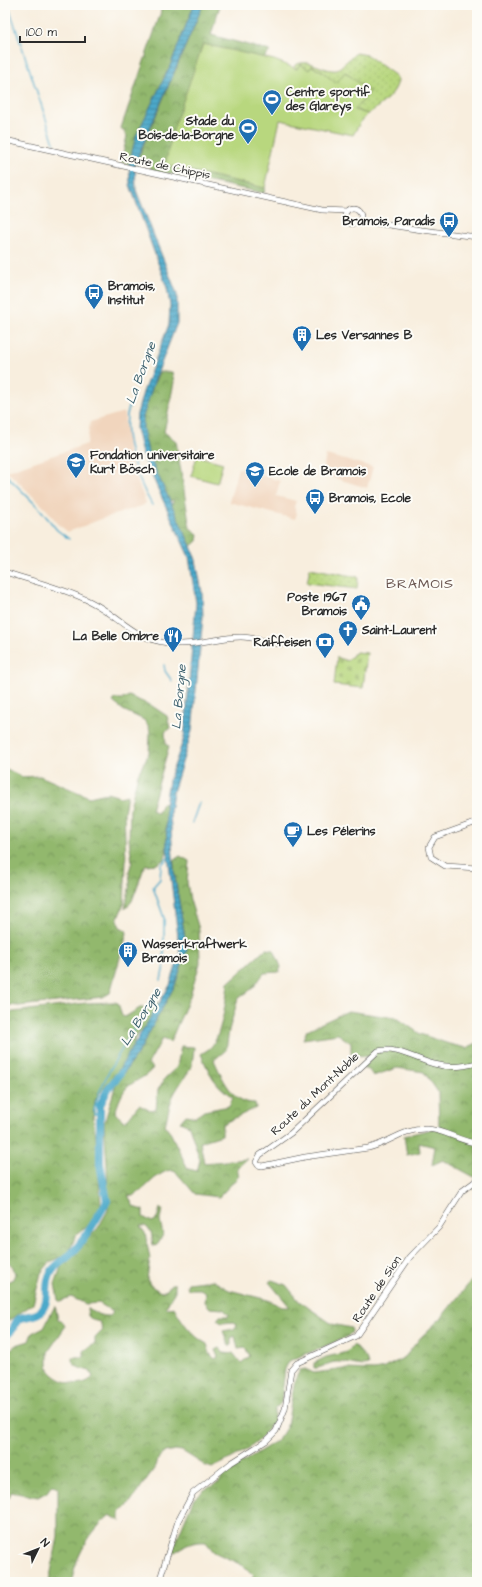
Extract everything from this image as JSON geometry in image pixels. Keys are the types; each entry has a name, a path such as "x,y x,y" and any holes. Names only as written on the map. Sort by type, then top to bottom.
{"street":[{"name":"Route de Chippis","path":"5,140 322,210 347,211 354,209 368,218 386,224"},
{"name":"Route de Chippis","path":"322,210 352,224 358,222 386,224 422,230 477,236"},
{"path":"346,220 347,211"},
{"path":"358,222 360,213"},
{"path":"5,572 86,600 109,613 144,638 168,643 188,643 242,637 289,644"},
{"path":"477,822 435,837 429,847 431,857 442,865 450,867 477,868"},
{"name":"Route du Mont-Noble","path":"477,1063 467,1066 444,1066 389,1050 378,1051 291,1133 260,1155 256,1162 258,1165 262,1166 305,1157 368,1148 376,1146 400,1133 428,1129 477,1143"},
{"name":"Route de Sion","path":"159,1582 178,1521 193,1493 231,1463 273,1435 284,1415 290,1375 294,1366 306,1357 346,1342 356,1336 410,1257 439,1227 462,1190 477,1180"}],"shaded area":[{"name":"Fondation universitaire Kurt Bösch","path":"124,412 129,460 146,503 142,506 104,518 68,532 59,525 48,511 7,471 87,444 90,422"},
{"path":"326,455 373,467 367,488 322,474"},
{"name":"Ecole de Bramois","path":"238,468 280,481 276,496 296,501 294,507 297,513 295,519 229,502"}],"green space":[{"path":"162,5 194,5 170,66 136,136 129,164 121,162 127,136 121,128 160,15"},
{"path":"203,5 220,5 211,35 270,51 264,58 203,44 165,165 265,188 264,193 152,170 147,165 147,160 142,159 139,164 135,165"},
{"name":"Centre sportif des Glareys","path":"203,44 274,60 297,69 301,64 309,70 312,66 318,70 319,69 336,83 345,72 370,92 355,110 368,114 360,123 353,135 280,120 265,188 165,165 173,130"},
{"path":"356,53 367,55 396,76 398,80 397,85 391,95 382,104 368,114 355,110 346,72 336,83 319,69 318,70 312,66 309,70 297,69 294,66 299,63 310,63 326,69 337,70"},
{"path":"159,372 172,372 174,382 164,432 176,441 190,528 198,534 197,541 191,546 171,505 174,501 169,500 151,461 144,440 144,413 147,401"},
{"path":"197,456 223,463 217,483 191,476"},
{"path":"310,568 358,577 357,589 307,583"},
{"path":"356,652 367,653 363,688 334,685 337,657 347,661"},
{"path":"129,696 152,706 167,716 170,728 165,732 166,745 169,746 151,810 158,813 162,803 165,804 167,847 165,859 157,864 145,865 132,901 125,909 130,884 129,871 132,862 129,839 130,807 138,774 149,753 150,733 149,727 144,720 123,710 113,702 115,699 123,699"},
{"path":"5,768 22,777 40,776 89,797 107,793 120,797 127,795 124,812 126,861 124,904 117,920 120,927 126,930 127,933 110,993 103,997 19,1006 5,1005"},
{"path":"180,856 189,861 187,882 190,900 199,929 200,963 190,996 170,1042 162,1039 148,1064 153,1068 145,1076 127,1087 115,1113 125,1122 139,1105 149,1110 156,1109 158,1090 165,1078 177,1067 181,1046 194,1047 191,1066 173,1097 165,1125 188,1169 197,1171 200,1160 189,1126 180,1122 186,1115 195,1117 204,1111 229,1106 233,1097 217,1084 201,1054 211,1047 218,1035 225,1007 228,983 266,949 274,950 281,967 279,972 264,973 253,988 238,999 229,1030 226,1050 214,1060 224,1081 234,1094 247,1102 255,1103 256,1108 222,1124 222,1135 200,1142 204,1163 247,1159 237,1168 239,1176 219,1197 195,1194 176,1172 170,1170 159,1175 133,1196 128,1195 134,1207 143,1210 143,1217 152,1222 157,1219 160,1208 162,1209 160,1220 163,1235 156,1246 153,1245 151,1231 145,1226 140,1226 145,1233 150,1259 147,1279 151,1286 161,1292 167,1290 171,1284 175,1284 175,1291 166,1307 174,1307 188,1328 207,1344 210,1354 215,1359 218,1357 215,1350 219,1348 224,1352 233,1353 241,1363 250,1356 245,1348 238,1349 235,1336 231,1338 231,1346 229,1346 223,1331 234,1329 237,1325 233,1322 222,1323 217,1320 220,1316 229,1316 229,1314 223,1309 210,1308 205,1302 206,1292 200,1289 188,1289 188,1283 212,1280 229,1290 268,1300 282,1307 290,1307 269,1282 272,1280 286,1285 299,1301 332,1324 351,1328 352,1332 347,1337 289,1361 285,1369 281,1403 274,1410 274,1421 255,1444 243,1452 212,1468 206,1466 182,1451 175,1450 165,1452 159,1457 156,1466 126,1508 120,1512 120,1521 110,1515 90,1536 76,1564 72,1582 49,1582 58,1537 58,1487 52,1485 47,1492 38,1497 11,1492 9,1498 5,1501 5,1349 10,1350 16,1345 29,1341 32,1333 44,1327 55,1306 58,1319 63,1322 65,1327 48,1352 48,1368 57,1377 69,1383 82,1383 93,1377 90,1371 75,1365 72,1357 84,1357 84,1351 95,1343 95,1338 103,1330 100,1322 92,1320 88,1316 88,1308 102,1315 110,1316 113,1312 99,1303 86,1304 71,1297 61,1302 58,1300 55,1284 61,1267 98,1228 108,1210 104,1124 116,1084 140,1050 175,985 187,950 174,871 174,860"},
{"path":"156,1002 159,1005 149,1022 134,1039 134,1047 117,1076 105,1086 95,1100 93,1118 96,1137 101,1205 92,1223 76,1235 68,1254 50,1262 41,1273 33,1304 5,1323 5,1283 13,1279 15,1274 13,1267 5,1259 5,1013 86,1003 118,1003 122,1016 125,1017 140,1008 150,1008 152,1003"},
{"path":"348,1011 397,1018 420,1034 449,1044 466,1048 477,1043 477,1192 473,1188 476,1178 443,1160 432,1165 435,1147 419,1143 420,1152 407,1155 404,1136 439,1127 438,1092 424,1072 397,1068 373,1076 369,1070 360,1067 370,1057 351,1054 351,1043 338,1034 303,1039 307,1030"},
{"path":"477,1274 477,1582 248,1582 254,1576 244,1566 214,1552 206,1542 193,1543 186,1545 175,1552 172,1551 193,1500 204,1490 219,1483 223,1474 270,1445 281,1436 287,1426 295,1380 300,1370 305,1369 314,1373 344,1369 374,1370 384,1368 405,1357 420,1338 440,1319"},
{"path":"354,1345 366,1358 368,1365 362,1366 335,1362 314,1368 314,1363 326,1357 347,1352"}],"water":[{"path":"194,5 203,5 135,163 136,190 177,294 177,323 154,382 143,417 143,428 149,456 191,546 196,560 202,592 203,617 192,731 173,792 170,813 174,871 187,950 175,985 140,1050 116,1084 112,1081 170,985 180,954 167,847 165,804 169,780 184,738 196,603 189,557 142,454 136,428 137,414 143,392 169,324 170,305 167,288 130,185 129,164 136,136 170,66"}],"waterway":[{"path":"8,5 54,143"},
{"path":"129,406 127,418 128,443 141,483 152,505"},
{"path":"5,474 40,509 57,530 69,539"},
{"path":"164,665 165,671 172,681"},
{"path":"192,823 199,803"},
{"path":"161,980 164,966 164,918 153,887 160,879 161,865 168,858"},
{"path":"100,1114 94,1114 100,1090 116,1059 149,1005"},
{"name":"La Borgne","path":"5,1337 12,1330 18,1319 38,1313 44,1307 51,1272 71,1254 81,1242 107,1201 100,1164 100,1105 108,1089 120,1074"}],"place":[{"name":"Centre sportif des Glareys","path":"272,116"},
{"name":"Stade du Bois-de-la-Borgne","path":"248,145"},
{"name":"Bramois, Paradis","path":"449,238"},
{"name":"Bramois, Institut","path":"94,310"},
{"name":"Les Versannes B","path":"302,352"},
{"name":"Fondation universitaire Kurt Bösch","path":"76,479"},
{"name":"Ecole de Bramois","path":"255,488"},
{"name":"Bramois, Ecole","path":"315,515"},
{"name":"Poste 1967 Bramois","path":"361,621"},
{"name":"Saint-Laurent","path":"348,647"},
{"name":"La Belle Ombre","path":"173,653"},
{"name":"Raiffeisen","path":"325,659"},
{"name":"Les Pélerins","path":"293,848"},
{"name":"Wasserkraftwerk Bramois","path":"128,968"}],"district":[{"name":"BRAMOIS","path":"420,584"}]}
